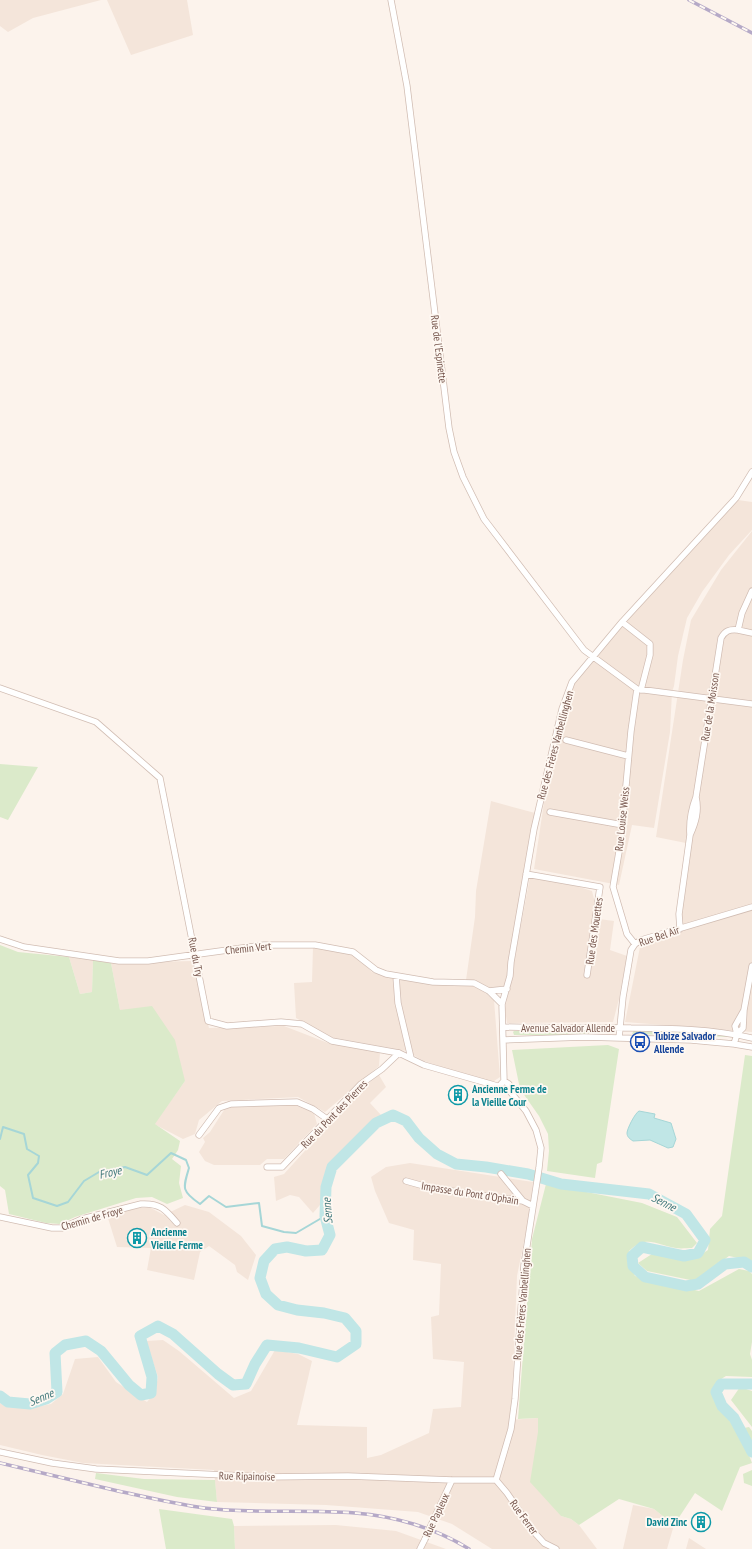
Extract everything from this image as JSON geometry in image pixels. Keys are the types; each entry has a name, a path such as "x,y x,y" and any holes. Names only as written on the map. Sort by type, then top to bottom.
{"street":[{"name":"Rue de l'Espinette","path":"391,0 407,86 448,421 454,452 463,477 484,519 584,650 639,689"},
{"name":"Rue des Frères Vanbellinghen","path":"501,1087 501,1084 504,1081 504,1027 502,1004 506,989 535,823 565,697 572,682 592,656 736,498 752,472"},
{"path":"752,591 742,613 738,630 752,633"},
{"name":"Rue Louise Weiss","path":"622,622 650,644 650,654 639,689 628,756 623,824 613,887 627,934 635,944"},
{"name":"Rue de la Moisson","path":"680,930 679,914 690,835 695,824 698,806 696,797 721,638 724,633 729,630 738,630"},
{"name":"Rue du Try","path":"0,688 96,722 160,778 196,954 208,1021 227,1026 281,1022 302,1024 332,1041 399,1054 424,1065 501,1087"},
{"path":"639,689 712,700 752,704"},
{"path":"566,740 628,756"},
{"path":"550,812 623,824"},
{"name":"Rue des Mouettes","path":"526,874 600,887 587,975"},
{"name":"Rue Bel Air","path":"619,1038 623,997 631,950 635,944 641,940 752,908"},
{"name":"Chemin Vert","path":"0,939 24,947 119,961 148,961 264,945 316,945 354,952 376,970 396,976 433,982 474,983 489,990 502,1004"},
{"path":"734,1044 737,1034 743,1028 744,1010 752,966"},
{"path":"396,976 398,1003 411,1058"},
{"name":"Chemin Vert","path":"489,990 506,989"},
{"name":"Avenue Salvador Allende","path":"504,1027 677,1028 737,1034 752,1038"},
{"name":"Avenue Salvador Allende","path":"504,1040 584,1037 691,1040 752,1047"},
{"name":"Rue du Pont des Pierres","path":"267,1167 282,1167 361,1084 382,1069 399,1054"},
{"name":"Rue des Frères Vanbellinghen","path":"496,1480 511,1430 522,1277 540,1168 541,1148 536,1130 526,1111 508,1088 509,1084 504,1081"},
{"path":"501,1087 504,1090 508,1088"},
{"path":"199,1134 219,1108 231,1104 297,1102 313,1109 327,1119"},
{"path":"500,1174 523,1201"},
{"name":"Impasse du Pont d'Ophain","path":"406,1181 431,1188 523,1201 533,1206"},
{"name":"Chemin de Froye","path":"0,1217 52,1228 62,1228 82,1219 141,1204 150,1204 165,1210 177,1223"},
{"name":"Rue Ripainoise","path":"0,1452 52,1463 96,1469 226,1476 348,1476 496,1480"},
{"name":"Rue Papleux","path":"420,1549 452,1480"},
{"name":"Rue Ferrer","path":"496,1480 511,1498 533,1531 544,1543 556,1549"}],"shaded area":[{"path":"0,0 101,0 33,18 8,32 0,26"},
{"path":"107,0 187,0 193,35 131,55"},
{"path":"738,500 752,502 752,530 729,555 702,592 687,618 678,656 672,692 670,732 654,828 632,825 619,885 534,869 545,796 563,715 574,684 615,634"},
{"path":"752,531 752,1032 625,1022 640,947 681,933 686,843 656,837 683,660 691,620 721,570"},
{"path":"491,801 535,813 509,972 505,986 489,988 466,980 475,917 476,891"},
{"path":"530,877 576,886 592,891 599,919 614,921 610,950 627,956 613,1022 507,1023 505,1009"},
{"path":"313,947 343,951 358,958 372,972 393,978 397,1009 407,1051 330,1037 296,1018 294,983 312,982"},
{"path":"69,957 93,960 92,992 80,994"},
{"path":"192,961 209,1028 284,1026 328,1043 380,1052 379,1066 325,1112 298,1097 222,1101 199,1120 195,1134 183,1139 154,1124 185,1081 120,1010 111,963"},
{"path":"399,979 471,985 484,992 494,1000 500,1077 491,1083 424,1061 413,1055 399,1000"},
{"path":"379,1075 386,1087 370,1103 381,1115 329,1165 320,1205 313,1213 299,1197 290,1195 276,1201 274,1177 284,1174 360,1090"},
{"path":"292,1104 314,1113 317,1124 284,1159 267,1159 260,1165 214,1165 205,1161 199,1152 205,1142 203,1138 210,1132 226,1107"},
{"path":"410,1163 533,1182 528,1222 517,1276 512,1399 509,1420 538,1418 538,1432 561,1516 571,1519 579,1525 597,1549 492,1549 452,1524 418,1512 326,1505 217,1502 214,1470 83,1463 0,1445 0,1403 6,1407 32,1408 51,1404 63,1394 75,1359 98,1357 116,1382 147,1402 155,1392 158,1377 146,1341 163,1340 179,1351 234,1398 251,1391 275,1350 298,1354 312,1361 297,1425 367,1427 367,1458 381,1455 429,1433 433,1409 461,1407 464,1362 433,1359 431,1317 439,1315 441,1264 413,1260 414,1230 389,1223 375,1191 371,1177 386,1167"},
{"path":"185,1205 209,1212 241,1236 256,1255 248,1280 237,1272 235,1265 209,1246 200,1252 194,1280 147,1270 151,1248 117,1247 107,1215 139,1208 151,1208 164,1215"},
{"path":"633,1505 654,1509 674,1525 667,1549 623,1549"},
{"path":"336,1525 396,1531 446,1549 235,1549 234,1526"},
{"path":"689,1538 706,1549 686,1549"}],"green space":[{"path":"0,764 38,767 8,820 0,817"},
{"path":"0,945 18,952 69,957 80,994 92,992 93,960 111,963 120,1010 152,1006 175,1040 185,1081 155,1124 180,1141 178,1150 172,1159 181,1166 179,1183 183,1198 167,1204 152,1197 136,1198 75,1217 60,1224 46,1223 9,1214 5,1190 0,1186"},
{"path":"611,1030 609,1032 592,1032 584,1035 514,1035 513,1032 514,1031"},
{"path":"634,1030 681,1031 732,1035 731,1037 632,1034"},
{"path":"608,1045 619,1049 602,1162 597,1164 595,1178 547,1171 549,1151 548,1134 539,1116 520,1089 512,1050"},
{"path":"745,1055 752,1056 752,1261 729,1256 695,1281 647,1271 638,1263 655,1252 694,1259 708,1250 710,1229 722,1216"},
{"path":"546,1184 642,1203 677,1217 697,1243 692,1248 676,1248 652,1242 641,1243 635,1246 629,1251 628,1260 635,1276 699,1291 739,1269 749,1271 752,1274 752,1342 750,1354 752,1360 752,1377 726,1376 718,1381 714,1387 713,1398 719,1410 729,1420 743,1440 752,1463 740,1467 722,1511 695,1493 674,1525 654,1509 619,1499 579,1525 571,1519 561,1516 530,1482 538,1432 538,1418 518,1419 532,1239"},
{"path":"740,1387 752,1391 752,1427 731,1400"},
{"path":"749,1427 752,1431 752,1444 744,1428"},
{"path":"752,1470 752,1486 744,1483 743,1474"},
{"path":"96,1473 144,1479 215,1480 217,1502 177,1497 95,1479"},
{"path":"159,1509 232,1519 234,1526 235,1549 166,1549"}],"water":[{"path":"639,1111 655,1114 654,1118 671,1123 676,1139 673,1147 668,1148 650,1140 633,1141 629,1138 627,1133 628,1128 633,1118"}],"waterway":[{"name":"Senne","path":"0,1396 8,1402 30,1404 46,1399 57,1392 55,1353 65,1345 86,1341 101,1351 129,1385 141,1395 151,1393 152,1377 140,1336 158,1326 173,1334 218,1374 233,1385 246,1384 255,1364 267,1345 299,1348 337,1357 356,1344 356,1331 345,1318 324,1313 297,1310 278,1305 266,1294 260,1278 264,1261 275,1249 287,1247 306,1251 322,1250 330,1235 325,1216 326,1187 332,1167 376,1123 393,1115 406,1121 419,1138 437,1154 456,1164 528,1174 561,1184 649,1194 686,1214 705,1240 698,1253 684,1256 642,1247 632,1256 633,1266 645,1277 686,1286 698,1284 725,1264 744,1262 752,1267"},
{"name":"Froye","path":"0,1139 3,1127 24,1134 27,1149 39,1156 38,1163 28,1175 33,1198 57,1206 68,1202 84,1181 99,1172 125,1167 147,1175 171,1153 186,1160 189,1168 185,1189 189,1196 200,1204 209,1196 226,1207 259,1203 262,1226 284,1232 296,1233 325,1216"},
{"name":"Senne","path":"752,1384 721,1384 716,1392 722,1406 734,1418 752,1452"}],"railway":[{"path":"689,0 752,33"},
{"path":"0,1463 118,1491 204,1508 242,1511 336,1512 385,1517 429,1529 469,1549"}],"place":[{"name":"Tubize Salvador Allende","path":"640,1042"},
{"name":"Ancienne Ferme de la Vieille Cour","path":"458,1095"},
{"name":"Ancienne Vieille Ferme","path":"137,1238"},
{"name":"David Zinc","path":"701,1522"}]}
